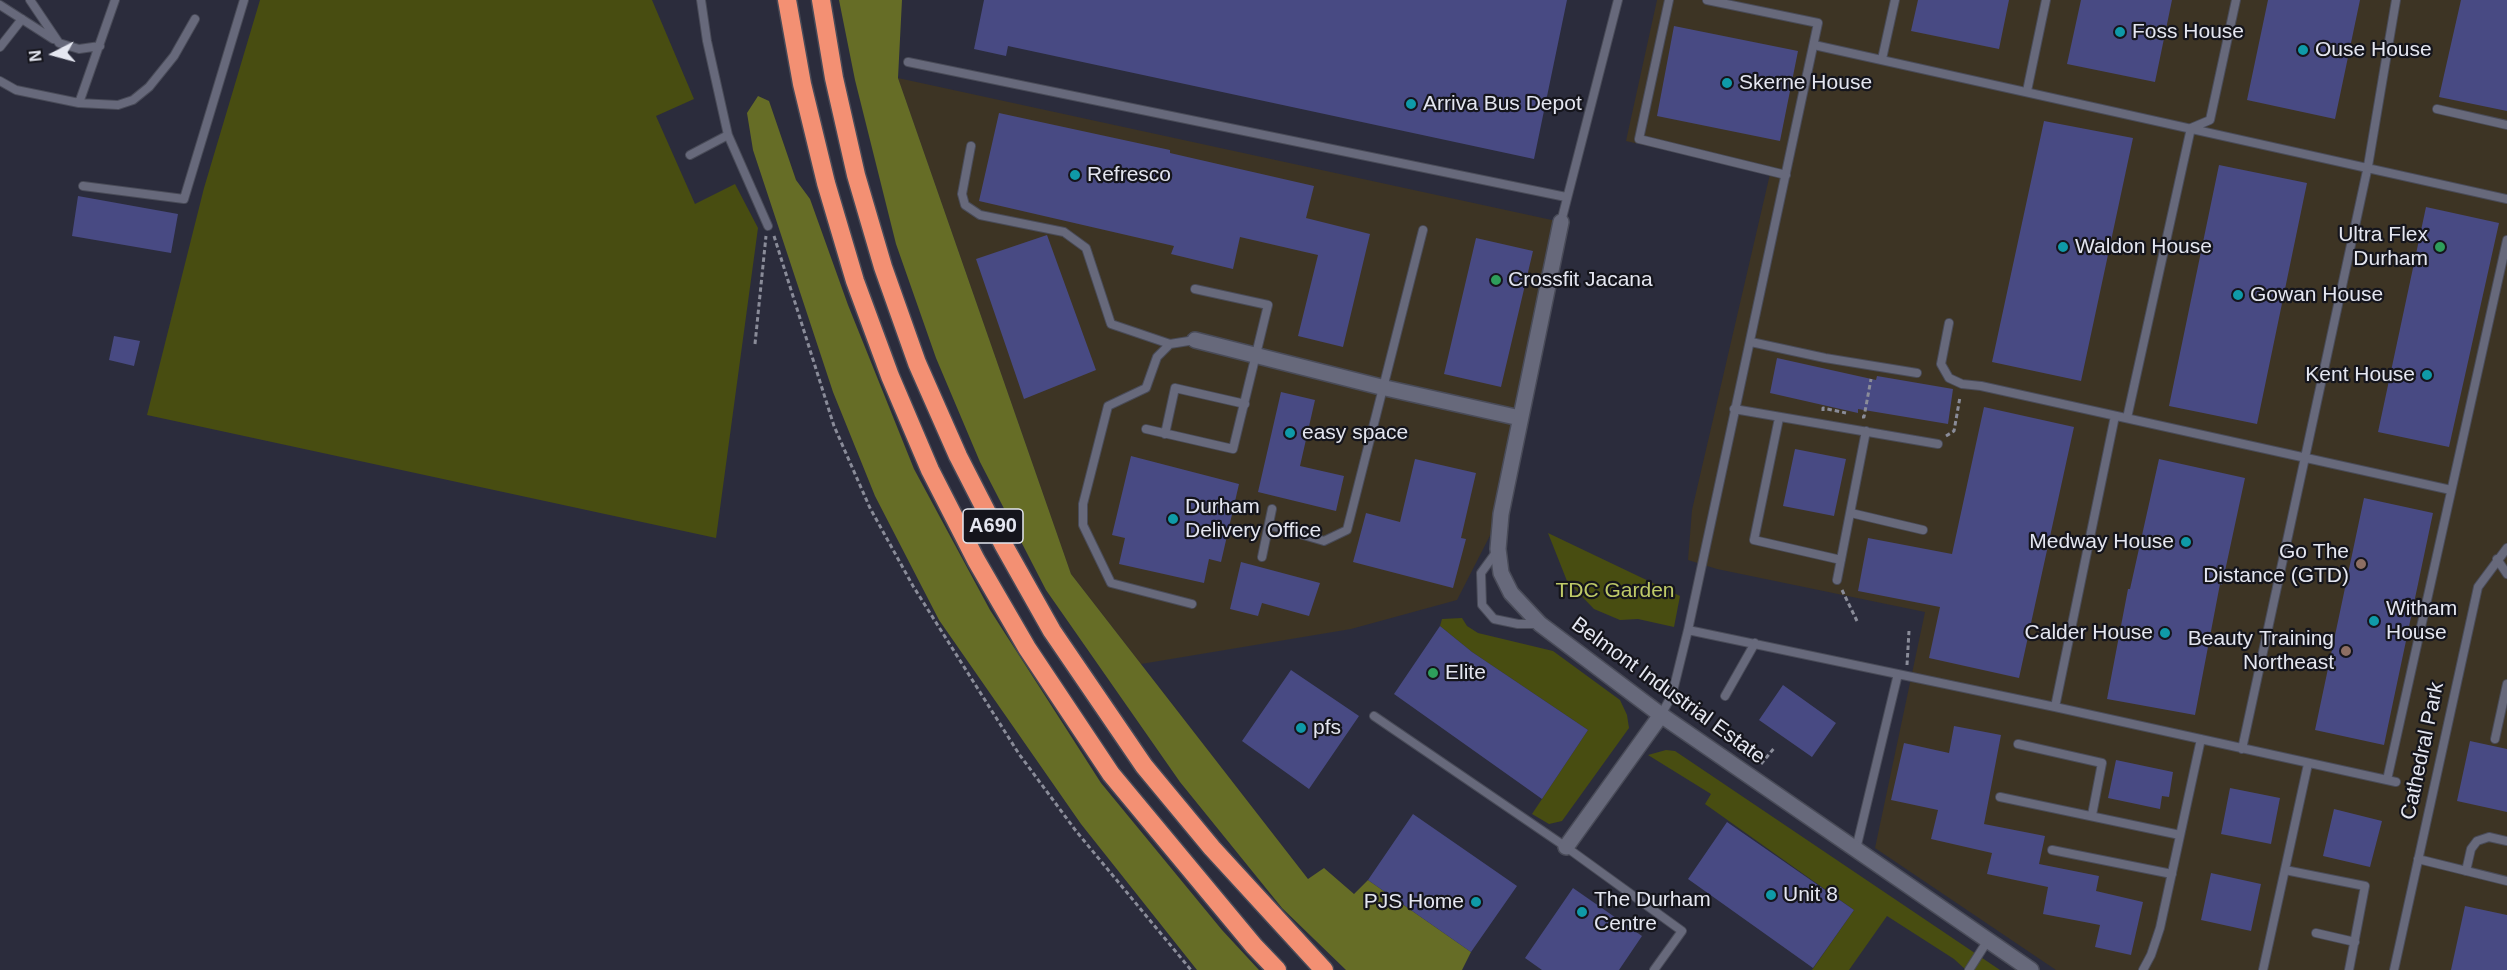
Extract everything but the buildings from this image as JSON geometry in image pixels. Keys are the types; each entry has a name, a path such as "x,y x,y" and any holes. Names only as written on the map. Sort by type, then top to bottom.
{"highway":[{"name":"A690","path":"787,0 802,84 826,183 855,281 890,376 930,470 955,520 1027,648 1111,774 1254,946 1277,970"},
{"name":"A690","path":"821,0 834,78 856,175 883,267 917,363 958,456 1003,544 1052,631 1144,766 1219,856 1323,970"}],"street":[{"name":"Belmont Industrial Estate","path":"1561,222 1501,514 1498,549 1501,573 1511,593 1540,624 1661,715 2031,970"},
{"path":"1195,340 1381,387 1520,418"},
{"path":"1566,847 1661,715"}],"lane":[{"path":"30,0 60,43"},
{"path":"79,103 115,0"},
{"path":"83,186 184,199 244,0"},
{"path":"701,0 707,41 728,135 768,225"},
{"path":"1561,222 1618,0"},
{"path":"1669,0 1639,139 1786,175"},
{"path":"1661,715 1672,696 1688,630 1818,23 1707,0"},
{"path":"1882,59 1895,0"},
{"path":"2026,91 2046,0"},
{"path":"2191,128 2211,120 2236,0"},
{"path":"2242,750 2368,166 2396,0"},
{"path":"0,5 60,43 79,49 100,46"},
{"path":"0,47 22,19"},
{"path":"0,81 16,90 79,103 118,105 133,100 149,87 174,56 195,19"},
{"path":"1814,45 2368,166 2507,199"},
{"path":"908,62 1566,197"},
{"path":"2437,109 2507,125"},
{"path":"2127,418 2191,128"},
{"path":"690,155 728,135"},
{"path":"971,146 962,194 965,206 980,215 1065,232 1086,248 1111,324 1170,344 1195,340"},
{"path":"1269,525 1324,541 1347,530 1381,387 1423,230"},
{"path":"2387,780 2507,240"},
{"path":"1146,429 1233,450 1268,305 1195,289"},
{"path":"1949,323 1941,364 1949,378 1962,384 1981,386 2451,490"},
{"path":"1751,342 1825,358 1917,373"},
{"path":"1170,344 1157,357 1146,388 1108,406 1083,504 1083,525 1111,583 1192,604"},
{"path":"1165,434 1175,388 1245,404"},
{"path":"1734,409 1936,443"},
{"path":"2055,707 2115,416"},
{"path":"1779,418 1754,540 1841,560"},
{"path":"1837,580 1866,431"},
{"path":"1262,557 1272,509"},
{"path":"1851,513 1923,530"},
{"name":"Cathedral Park","path":"2394,970 2478,586 2507,548"},
{"path":"1498,549 1481,573 1482,605 1494,619 1518,624 1540,624"},
{"path":"2497,559 2507,574"},
{"path":"1688,630 2396,782"},
{"path":"1725,696 1755,643"},
{"path":"1856,849 1898,674"},
{"path":"2495,739 2507,684"},
{"path":"1374,716 1566,847 1682,931 1654,970"},
{"path":"2143,970 2160,928 2201,739"},
{"path":"2018,744 2102,763 2091,815"},
{"path":"2263,970 2308,764"},
{"path":"2000,797 2180,835"},
{"path":"2466,871 2471,849 2477,841 2489,837 2507,842"},
{"path":"2052,850 2172,874"},
{"path":"2418,859 2507,881"},
{"path":"2285,870 2365,886 2349,970"},
{"path":"2316,933 2355,942"},
{"path":"1969,970 1988,940"}],"path":[{"path":"755,344 768,225"},
{"path":"768,225 778,242 834,426 870,508 913,586 1019,754 1076,831 1191,970"},
{"path":"1819,424 1824,408 1864,417 1873,365"},
{"path":"1936,443 1954,431 1962,384"},
{"path":"1837,580 1857,621"},
{"path":"1906,675 1909,631"},
{"path":"1751,777 1775,747"}],"shaded area":[{"path":"1657,0 2507,0 2507,970 2056,970 1875,848 1925,612 1717,569 1688,560 1692,510 1770,174 1626,141"},
{"path":"898,78 1561,222 1501,514 1457,600 1351,629 1141,664 1071,574"}],"green space":[{"path":"260,0 652,0 694,99 656,116 695,204 735,184 758,228 716,538 147,415 204,188"},
{"path":"839,0 902,0 898,78 1071,574 1308,879 1324,868 1354,894 1368,880 1471,952 1462,970 1346,970 1282,908 1180,782 1046,590 980,462 936,358 896,244 855,80"},
{"path":"758,96 769,101 796,180 810,199 848,305 914,469 990,610 1101,783 1222,930 1259,970 1197,970 1081,824 939,620 875,496 833,392 753,150 747,113"},
{"name":"TDC Garden","path":"1548,533 1680,596 1674,627 1638,619 1620,620 1594,609 1567,581"},
{"path":"1462,618 1467,626 1478,633 1553,651 1620,700 1627,715 1629,728 1562,821 1549,824 1532,814 1588,730 1472,652 1440,626 1442,619"},
{"path":"1666,750 1675,751 2000,970 1966,970 1954,959 1887,916 1849,970 1812,970 1854,910 1705,804 1711,794 1648,755"}],"place":[{"name":"Foss House","path":"2120,32"},
{"name":"Ouse House","path":"2303,50"},
{"name":"Skerne House","path":"1727,83"},
{"name":"Arriva Bus Depot","path":"1411,104"},
{"name":"Refresco","path":"1075,175"},
{"name":"Waldon House","path":"2063,247"},
{"name":"Ultra Flex Durham","path":"2440,247"},
{"name":"Crossfit Jacana","path":"1496,280"},
{"name":"Gowan House","path":"2238,295"},
{"name":"Kent House","path":"2427,375"},
{"name":"easy space","path":"1290,433"},
{"name":"Durham Delivery Office","path":"1173,519"},
{"name":"Medway House","path":"2186,542"},
{"name":"Go The Distance (GTD)","path":"2361,564"},
{"name":"Witham House","path":"2374,621"},
{"name":"Calder House","path":"2165,633"},
{"name":"Beauty Training Northeast","path":"2346,651"},
{"name":"Elite","path":"1433,673"},
{"name":"pfs","path":"1301,728"},
{"name":"Unit 8","path":"1771,895"},
{"name":"PJS Home","path":"1476,902"},
{"name":"The Durham Centre","path":"1582,912"}]}
